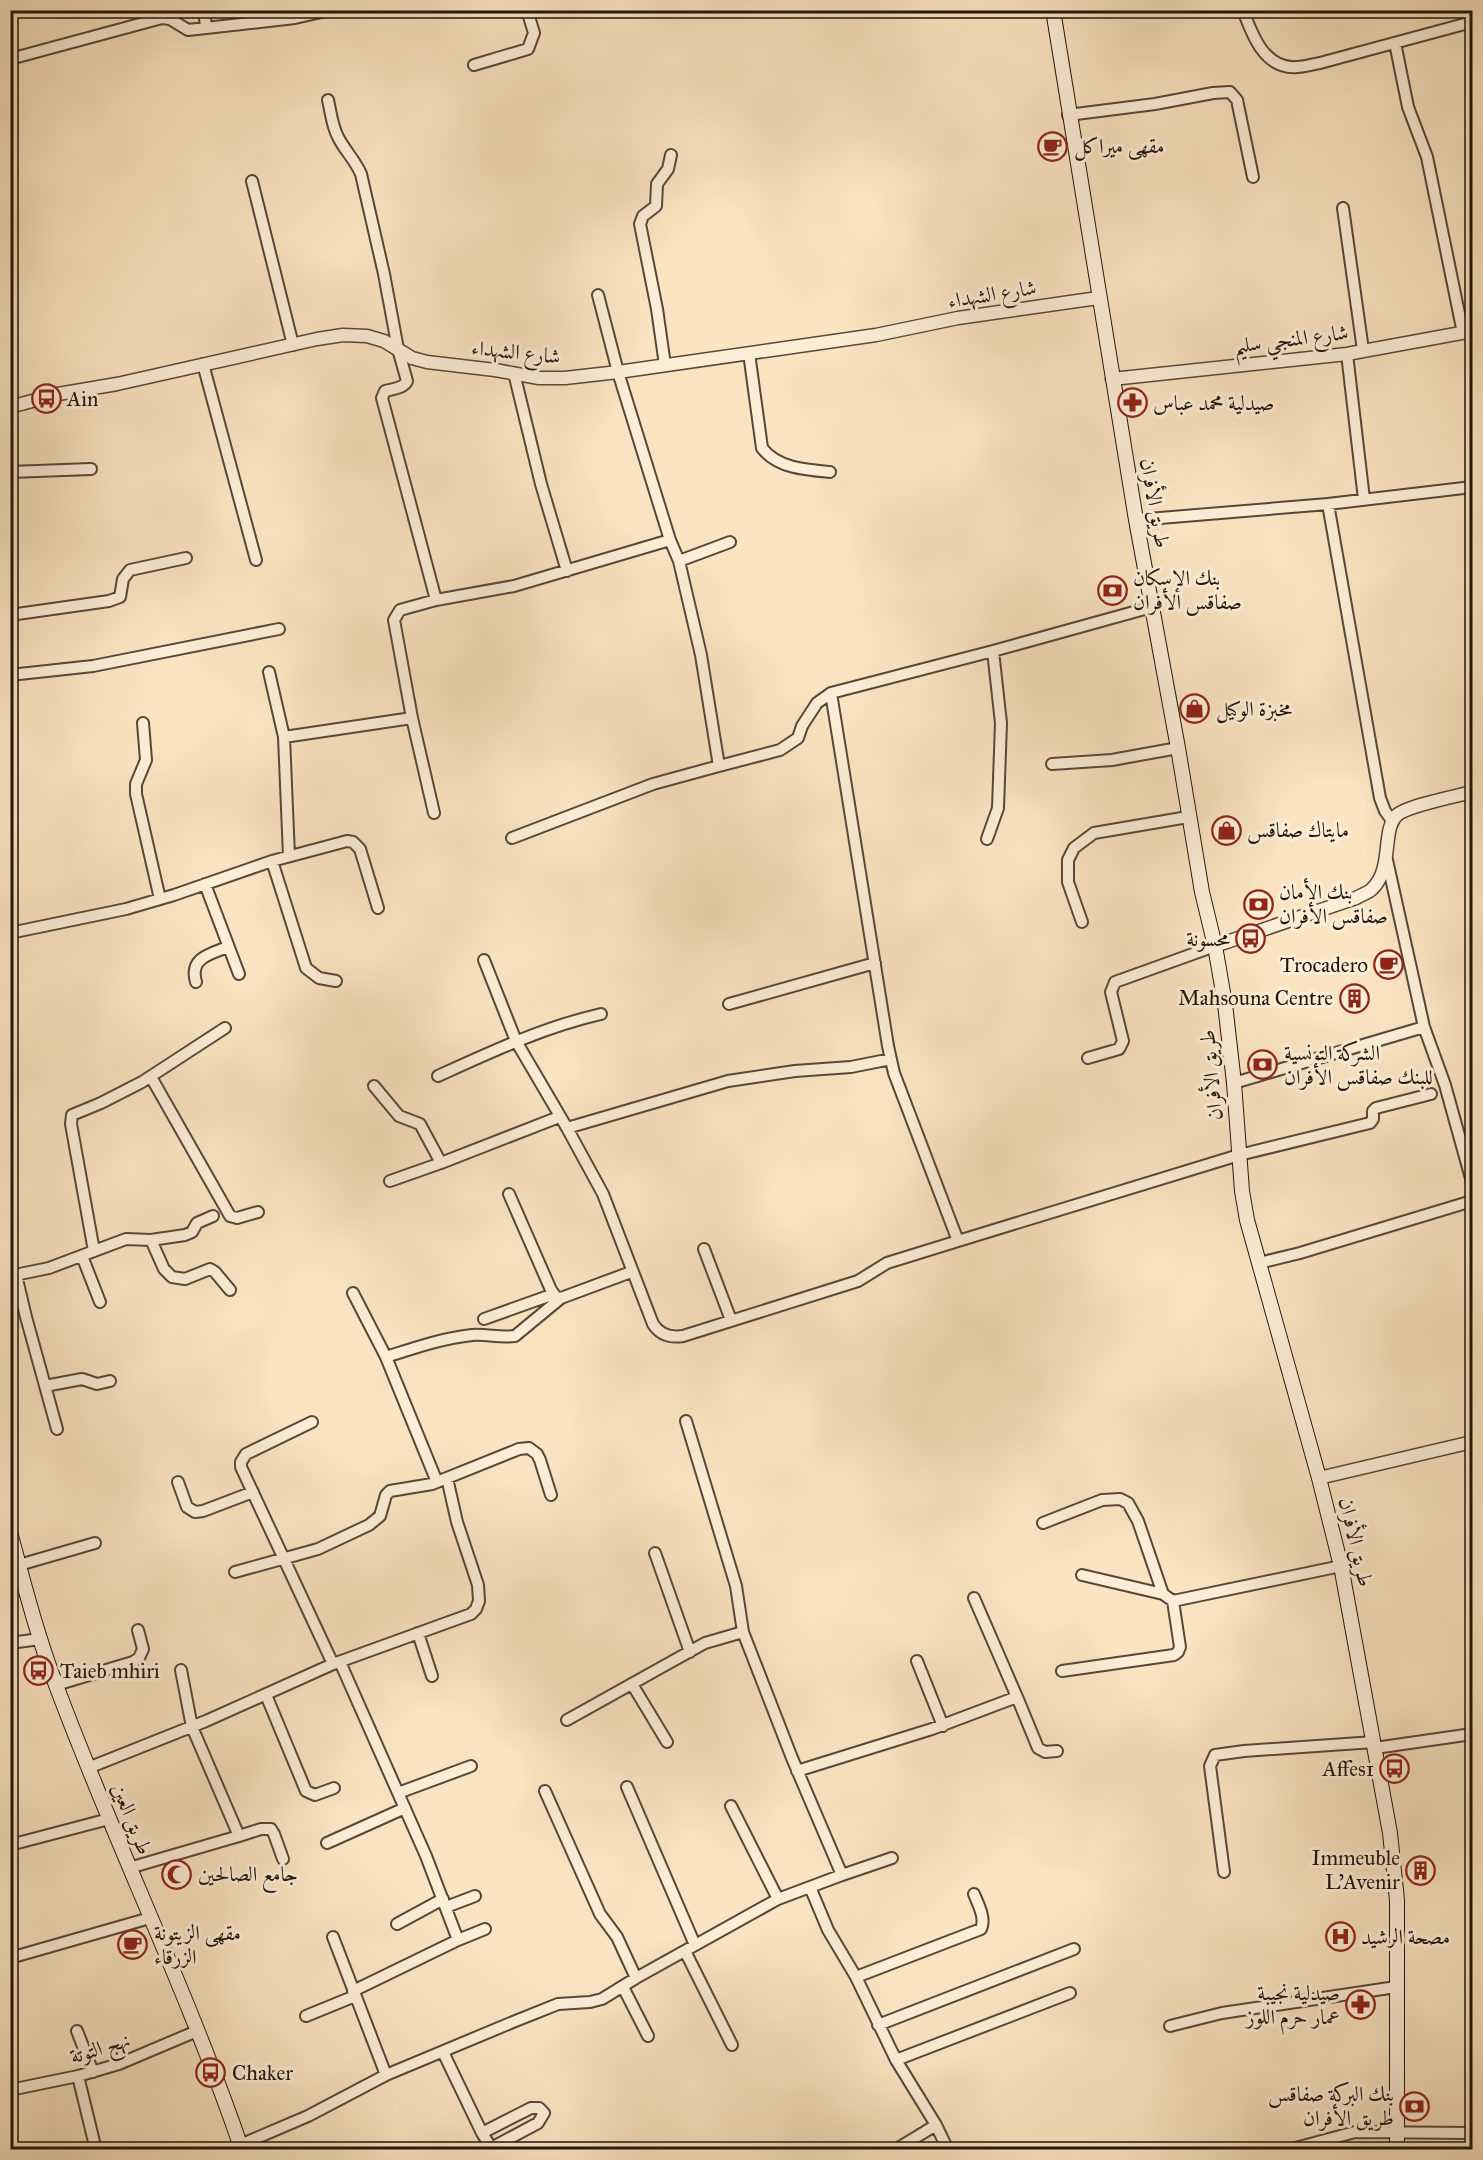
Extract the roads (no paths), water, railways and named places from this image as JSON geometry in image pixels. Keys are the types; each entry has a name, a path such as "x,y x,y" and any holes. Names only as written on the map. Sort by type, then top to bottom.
{"main road":[{"name":"طريق الأفران","path":"1053,10 1068,115 1136,520 1178,748 1188,817 1215,946 1234,1083 1242,1191 1247,1220 1319,1478 1341,1566 1390,1833 1396,1883 1397,2133 1399,2150"},
{"name":"طريق العين","path":"10,1533 40,1639 56,1684 88,1768 197,2031 241,2147"}],"street":[{"path":"204,10 206,27"},
{"path":"10,59 162,18 170,19 188,30 295,18 330,10"},
{"path":"474,65 528,49 534,33 527,10"},
{"path":"1243,10 1253,38 1264,54 1281,66 1296,68 1473,22"},
{"path":"1395,43 1408,107 1427,157 1468,332"},
{"path":"1068,115 1230,92 1237,100 1253,177"},
{"path":"328,100 339,139 357,164 384,274 398,349 407,381 406,384 385,392 382,398 436,600"},
{"path":"665,365 657,309 640,224 643,216 656,206 657,184 668,169 671,155"},
{"path":"252,181 293,345"},
{"path":"1343,208 1363,350"},
{"path":"598,295 618,372 670,540 679,561 701,655 719,766"},
{"name":"شارع الشهداء","path":"10,407 58,394 117,384 343,335 367,336 384,341 412,358 428,362 539,378 566,378 876,335 958,318 1098,298"},
{"name":"شارع المنجي سليم","path":"1113,379 1347,354 1468,332"},
{"path":"749,353 762,448 769,457 780,462 830,472"},
{"path":"1347,354 1364,499"},
{"path":"204,364 256,560"},
{"path":"514,373 541,484 567,570"},
{"path":"10,472 91,469"},
{"path":"1136,520 1328,504 1473,487"},
{"path":"1328,504 1380,798 1393,822"},
{"path":"434,813 411,718 394,620 400,610 436,600 514,586 670,540"},
{"path":"679,561 730,542"},
{"path":"10,615 109,601 120,597 123,579 130,570 186,558"},
{"path":"513,838 653,784 780,750 798,738 802,726 817,702 831,693 1152,607"},
{"path":"10,675 93,666 279,629"},
{"path":"987,839 998,808 1001,723 993,651"},
{"path":"269,672 284,737 289,856"},
{"path":"831,693 894,1073 958,1241"},
{"path":"284,737 411,718"},
{"path":"143,723 146,760 136,789 160,899"},
{"path":"1052,764 1112,760 1178,748"},
{"path":"1088,1058 1119,1049 1122,1046 1123,1041 1111,992 1115,982 1356,898 1371,890 1380,879 1387,860 1389,832 1399,814 1412,808 1473,792"},
{"path":"1082,922 1068,882 1068,860 1074,848 1094,833 1188,817"},
{"path":"10,933 117,911 272,861 347,841 353,842 360,849 378,908"},
{"path":"1387,860 1424,1027 1445,1085 1473,1182"},
{"path":"272,861 306,968 319,978 336,981"},
{"path":"205,884 239,974"},
{"path":"196,982 194,972 198,960 228,946"},
{"path":"484,960 516,1041 603,1194 631,1272 653,1324 663,1334 672,1337 682,1336 858,1281 887,1263 1239,1155 1370,1124 1373,1119 1372,1111 1376,1108 1431,1094"},
{"path":"729,1004 875,963"},
{"path":"438,1076 516,1041 575,1020 601,1014"},
{"path":"1234,1083 1424,1027"},
{"path":"94,1251 71,1117 74,1113 101,1103 151,1077 225,1028"},
{"path":"567,1128 728,1081 795,1071 851,1067 891,1059"},
{"path":"151,1077 230,1216 237,1218 258,1212"},
{"path":"374,1086 399,1116 420,1124 441,1163"},
{"path":"390,1180 560,1117"},
{"path":"509,1194 557,1296"},
{"path":"1259,1263 1321,1247 1473,1201"},
{"path":"57,1429 14,1275 50,1268 126,1239 152,1240 189,1234 197,1223 213,1216"},
{"path":"152,1240 164,1269 172,1277 185,1280 210,1269 230,1290"},
{"path":"704,1249 731,1320"},
{"path":"82,1256 100,1302"},
{"path":"484,1319 631,1272"},
{"path":"88,1768 192,1727 336,1663 471,1614 476,1609 479,1602 478,1585 442,1480 386,1357 353,1293"},
{"path":"386,1357 459,1337 514,1336 557,1296"},
{"path":"45,1386 79,1379 97,1384 110,1381"},
{"path":"686,1421 736,1586 743,1632 797,1771 842,1875"},
{"path":"312,1422 252,1451 243,1457 241,1467 405,1808 458,1940"},
{"path":"1319,1478 1473,1443"},
{"path":"235,1572 318,1549 369,1526 380,1516 386,1495 390,1491 442,1480 519,1449 529,1448 537,1454 551,1495"},
{"path":"178,1482 187,1507 195,1512 253,1492"},
{"path":"1044,1523 1102,1500 1120,1499 1128,1503 1138,1521 1163,1594"},
{"path":"19,1565 96,1543"},
{"path":"656,1553 690,1652"},
{"path":"1082,1575 1163,1594 1173,1600 1341,1566"},
{"path":"974,1598 1038,1748 1045,1752 1057,1751"},
{"path":"1062,1671 1178,1653 1180,1647 1173,1600"},
{"path":"56,1684 139,1658 143,1649 138,1630"},
{"path":"567,1720 705,1643 743,1632"},
{"path":"418,1633 432,1676"},
{"path":"10,1643 40,1639"},
{"path":"917,1661 943,1726"},
{"path":"180,1670 192,1727 239,1836"},
{"path":"632,1684 667,1742"},
{"path":"266,1695 306,1791 315,1795 334,1788"},
{"path":"797,1771 943,1726 1017,1697"},
{"path":"1224,1872 1210,1766 1215,1755 1244,1750 1374,1745 1473,1734"},
{"path":"398,1793 471,1766"},
{"path":"627,1787 695,1945"},
{"path":"545,1791 600,1914 617,1937 636,1978"},
{"path":"731,1806 777,1899"},
{"path":"327,1843 405,1808"},
{"path":"10,1845 109,1819"},
{"path":"129,1868 261,1829 271,1830 274,1834 283,1859"},
{"path":"241,2147 386,2076 558,2004 597,2001 777,1899 892,1858"},
{"path":"810,1887 828,1930 856,1977 896,2060 948,2150"},
{"path":"856,1977 981,1929 983,1925 981,1913 974,1894"},
{"path":"397,1924 445,1903 475,1896"},
{"path":"11,1958 150,1918"},
{"path":"306,2016 458,1940 485,1929"},
{"path":"333,1937 386,2076"},
{"path":"878,2025 1074,1949"},
{"path":"685,1951 732,2045"},
{"path":"623,1987 648,2036"},
{"path":"1170,2026 1222,2013 1396,1987"},
{"path":"896,2060 1070,1993"},
{"path":"77,2031 93,2072"},
{"name":"نهج التوتة","path":"10,2090 78,2076 132,2060 197,2031"},
{"path":"443,2052 482,2133 488,2144 495,2146 538,2123 544,2114 539,2108 531,2108 482,2133"},
{"path":"78,2076 96,2150"},
{"path":"896,2150 936,2126"},
{"path":"1288,2150 1355,2132 1473,2133"}],"place":[{"name":"مقهى ميراكل","path":"1053,146"},
{"name":"Ain","path":"46,399"},
{"name":"صيدلية محمد عباس","path":"1132,403"},
{"name":"بنك الإسكان صفاقس الأفران","path":"1112,590"},
{"name":"مخبزة الوكيل","path":"1195,709"},
{"name":"مايتاك صفاقس","path":"1226,830"},
{"name":"بنك الأمان صفاقس الأفران","path":"1258,904"},
{"name":"محسونة","path":"1251,939"},
{"name":"Trocadero","path":"1389,965"},
{"name":"Mahsouna Centre","path":"1354,998"},
{"name":"الشركة التونسية للبنك صفاقس الأفران","path":"1263,1065"},
{"name":"Taieb mhiri","path":"39,1671"},
{"name":"Affes1","path":"1395,1769"},
{"name":"Immeuble L'Avenir","path":"1421,1870"},
{"name":"جامع الصالحين","path":"177,1874"},
{"name":"مصحة الرشيد","path":"1340,1937"},
{"name":"مقهى الزيتونة الزرقاء","path":"133,1945"},
{"name":"صيدلية نجيبة عمار حرم اللوز","path":"1361,2005"},
{"name":"Chaker","path":"211,2073"},
{"name":"بنك البركة صفاقس طريق الأفران","path":"1415,2106"}]}
